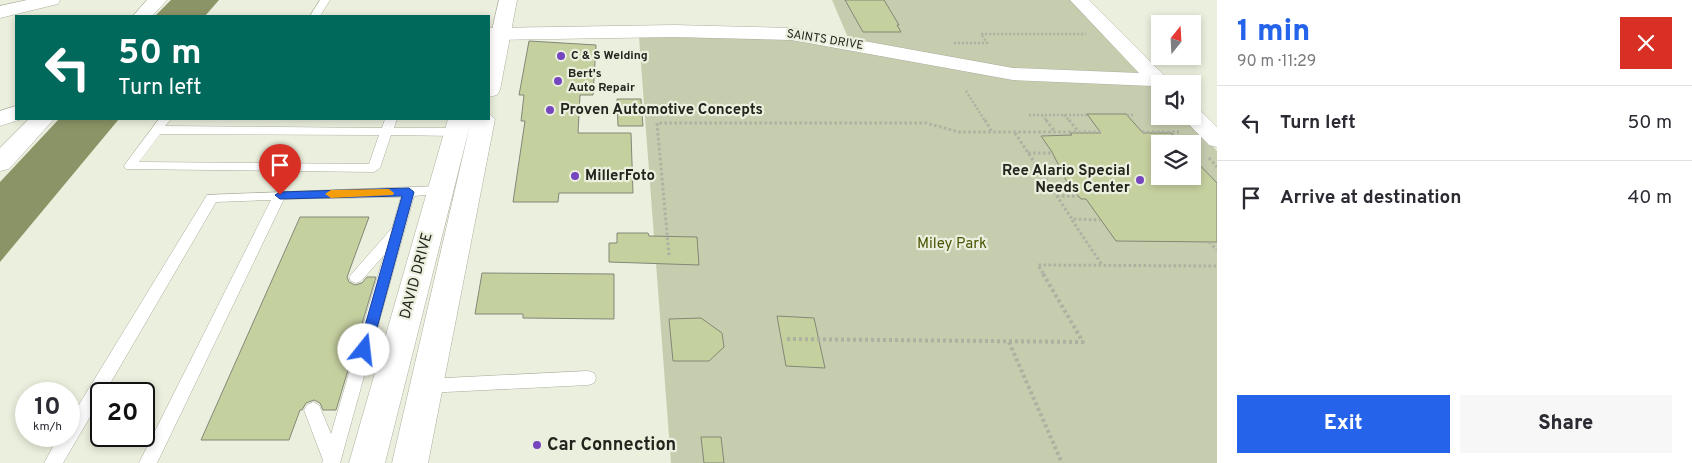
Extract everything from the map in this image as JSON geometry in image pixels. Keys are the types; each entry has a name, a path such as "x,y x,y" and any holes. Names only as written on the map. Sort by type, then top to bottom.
{"street":[{"path":"0,12 51,0"},
{"path":"143,15 158,0"},
{"path":"488,15 492,0"},
{"path":"490,80 495,33 508,0"},
{"path":"1079,0 1153,75"},
{"name":"SAINTS DRIVE","path":"495,33 674,31 792,34 1013,74 1151,82"},
{"path":"0,119 15,114"},
{"path":"0,163 41,120"},
{"name":"DAVID DRIVE","path":"410,463 483,120"},
{"name":"DAVID DRIVE","path":"367,463 458,125"},
{"path":"1189,125 1210,147"}],"lane":[{"path":"316,15 325,0"},
{"path":"165,120 130,166 374,168 390,120"},
{"path":"157,130 386,132 458,125"},
{"path":"53,463 212,198 440,190"},
{"path":"332,462 409,192"},
{"path":"148,463 280,195"},
{"path":"356,277 399,229"},
{"path":"426,386 588,378"},
{"path":"313,410 332,462"}],"path":[{"path":"946,43 987,43 981,34 1086,34"},
{"path":"966,91 993,132"},
{"path":"1029,115 1087,115"},
{"path":"1041,115 1055,133"},
{"path":"1064,115 1078,132"},
{"path":"1127,115 1134,115"},
{"path":"669,256 657,123 926,124 954,132 1101,132"},
{"path":"1142,132 1182,125"},
{"path":"1014,132 1102,265"},
{"path":"1210,147 1217,167"},
{"path":"1028,153 1053,153"},
{"path":"1056,196 1078,196"},
{"path":"1072,219 1100,220"},
{"path":"1209,242 1217,250"},
{"path":"787,339 1083,342 1038,265 1217,266"},
{"path":"1009,342 1062,463"}],"green space":[{"name":"Miley Park","path":"832,0 1077,0 1151,79 1151,125 1193,125 1217,151 1217,463 671,463 639,37 790,39 852,47"}],"shaded area":[{"path":"171,0 219,0 206,15 156,15"},
{"path":"58,120 118,120 0,262 0,182"}],"building":[{"path":"845,0 884,0 899,25 897,25 901,32 863,32"},
{"path":"529,41 596,45 593,95 580,95 578,133 631,133 633,193 559,193 558,202 513,202 525,121 521,121 524,95 519,95"},
{"path":"617,99 641,99 643,126 618,126"},
{"name":"Ree Alario Special Needs Center","path":"1087,114 1126,114 1143,133 1171,133 1173,135 1151,135 1151,185 1201,185 1201,166 1217,183 1217,242 1116,241 1086,199 1081,199 1068,184 1052,152 1041,136 1072,135 1070,133 1101,133"},
{"path":"300,217 369,217 347,277 349,282 355,285 362,283 367,277 376,277 336,410 323,410 320,403 314,400 306,403 302,410 300,410 289,440 201,440"},
{"path":"617,233 648,233 649,236 697,237 699,265 609,262 609,243 617,243"},
{"path":"482,273 614,274 614,319 523,318 523,314 475,314"},
{"path":"777,316 814,318 825,368 786,366"},
{"path":"701,318 722,333 724,347 709,361 673,361 669,319"},
{"path":"701,437 721,437 724,463 704,463"}],"slow traffic":[{"path":"331,194 389,193"}],"place":[{"name":"C & S Welding","path":"561,56"},
{"name":"Bert's Auto Repair","path":"558,81"},
{"name":"Proven Automotive Concepts","path":"550,110"},
{"name":"MillerFoto","path":"575,176"},
{"name":"Ree Alario Special Needs Center","path":"1140,180"},
{"name":"Car Connection","path":"537,445"}],"route":[{"path":"280,195 409,192 364,350"}]}
